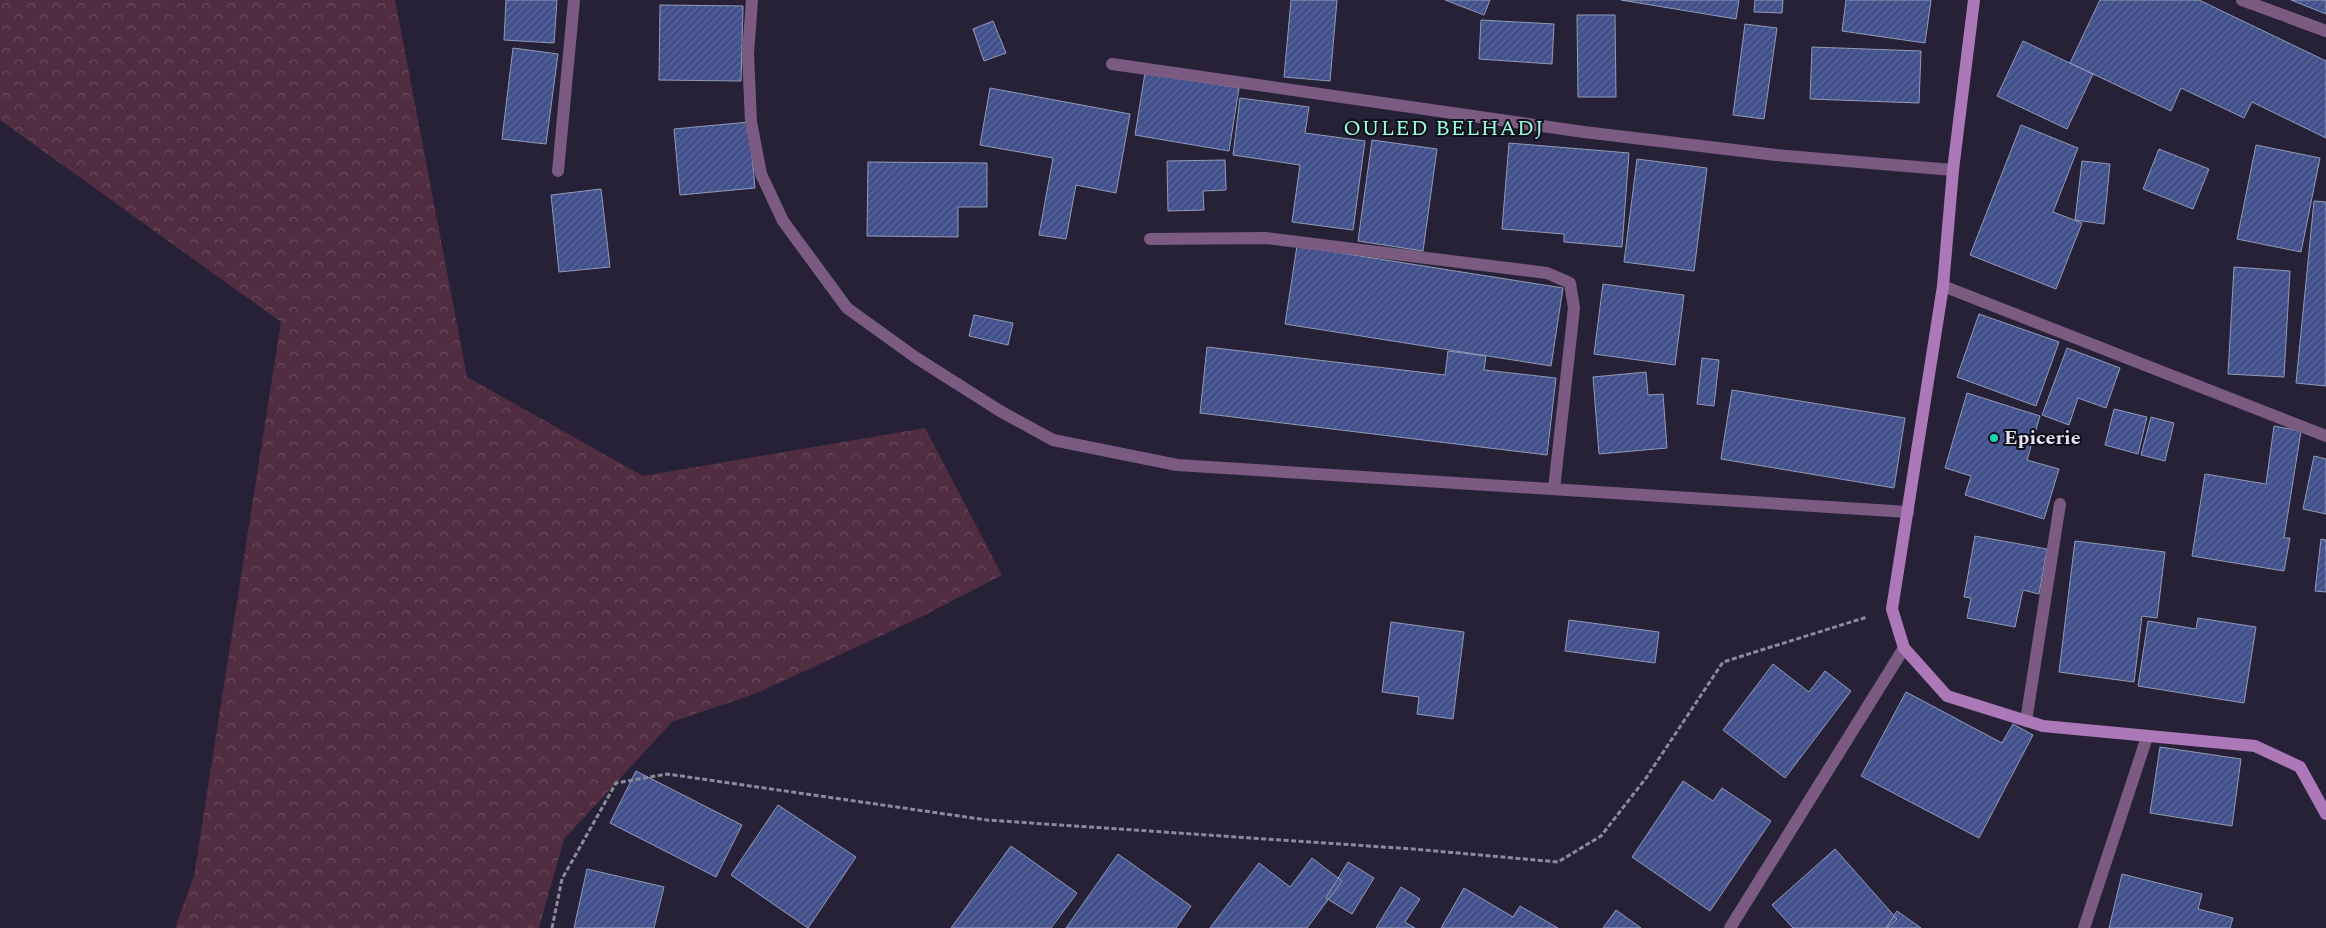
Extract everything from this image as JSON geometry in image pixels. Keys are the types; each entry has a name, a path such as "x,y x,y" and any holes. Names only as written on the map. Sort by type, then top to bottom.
{"street":[{"path":"558,171 574,0"},
{"path":"752,0 748,54 751,122 761,174 783,221 847,308 915,357 1000,411 1054,440 1176,465 1908,512"},
{"path":"1974,0 1953,170 1943,286 1892,609 1904,648 1947,696 2043,726 2255,746 2300,767 2326,814"},
{"path":"2242,0 2326,31"},
{"path":"1112,64 1584,132 1776,155 1953,170"},
{"path":"1150,239 1266,238 1546,273 1570,283 1574,308 1554,489"},
{"path":"1943,286 2326,436"},
{"path":"2026,721 2060,504"},
{"path":"1730,928 1904,648"},
{"path":"2084,928 2147,737"}],"path":[{"path":"552,928 562,879 616,783 667,774 987,820 1404,848 1558,862 1601,836 1646,778 1723,662 1892,609"}],"green space":[{"path":"0,0 395,0 467,377 643,476 925,428 1002,575 917,619 757,693 672,722 564,839 539,928 175,928 194,876 281,322 0,120"}],"building":[{"path":"506,0 557,0 554,43 504,40"},
{"path":"1291,0 1337,0 1330,81 1284,77"},
{"path":"1445,0 1490,0 1484,15"},
{"path":"1621,0 1739,0 1736,19"},
{"path":"1755,0 1783,0 1782,13 1754,12"},
{"path":"1846,0 1931,0 1925,43 1842,31"},
{"path":"2100,0 2199,0 2326,61 2326,138 2252,102 2244,118 2181,88 2171,111 2070,63"},
{"path":"2291,0 2326,0 2326,14"},
{"path":"660,5 743,6 741,81 659,80"},
{"path":"1577,15 1615,15 1616,97 1578,97"},
{"path":"1481,20 1554,24 1552,64 1479,59"},
{"path":"993,21 1006,53 984,61 973,29"},
{"path":"1745,24 1777,28 1764,119 1733,115"},
{"path":"2023,41 2093,74 2067,129 1997,96"},
{"path":"1812,47 1921,51 1919,103 1810,99"},
{"path":"513,48 558,54 546,144 502,139"},
{"path":"1145,73 1239,88 1229,151 1135,135"},
{"path":"990,88 1130,114 1116,193 1076,185 1066,239 1039,235 1053,158 980,145"},
{"path":"1240,98 1309,107 1305,133 1365,141 1353,230 1292,222 1300,165 1233,155"},
{"path":"749,122 755,188 680,195 674,129"},
{"path":"2021,125 2078,148 2053,212 2082,223 2056,289 1970,255"},
{"path":"1372,140 1437,149 1423,251 1358,241"},
{"path":"1509,143 1629,153 1622,247 1564,242 1564,234 1502,229"},
{"path":"2256,145 2320,158 2301,252 2237,239"},
{"path":"2159,149 2209,169 2193,209 2143,189"},
{"path":"1637,159 1707,168 1694,271 1624,262"},
{"path":"1225,160 1226,190 1203,191 1204,210 1168,211 1167,161"},
{"path":"2082,161 2110,164 2104,224 2075,220"},
{"path":"868,162 987,163 987,207 958,207 958,237 867,236"},
{"path":"601,189 610,267 559,272 551,195"},
{"path":"2314,201 2326,202 2326,386 2296,383"},
{"path":"1297,246 1563,288 1551,366 1285,324"},
{"path":"2234,267 2290,271 2284,377 2228,374"},
{"path":"1603,284 1684,295 1675,365 1594,354"},
{"path":"1979,314 2059,342 2036,406 1957,377"},
{"path":"974,315 1013,323 1008,345 969,336"},
{"path":"1207,347 1445,375 1448,351 1486,356 1484,370 1556,378 1547,455 1200,413"},
{"path":"2067,348 2120,368 2106,408 2078,398 2069,425 2042,415"},
{"path":"1702,358 1719,360 1714,406 1697,404"},
{"path":"1646,372 1648,395 1663,394 1667,448 1599,454 1593,377"},
{"path":"1732,390 1905,418 1894,488 1721,459"},
{"name":"Epicerie","path":"1967,393 2040,416 2027,460 2059,469 2044,519 1965,495 1971,476 1945,468"},
{"path":"2114,409 2147,417 2138,454 2105,445"},
{"path":"2151,417 2174,423 2165,461 2141,455"},
{"path":"2274,426 2301,431 2284,538 2290,538 2284,571 2192,556 2205,474 2266,484"},
{"path":"2314,456 2326,459 2326,514 2303,509"},
{"path":"1975,536 2047,549 2039,594 2023,590 2015,627 1967,618 1971,598 1964,597"},
{"path":"2321,539 2326,540 2326,592 2315,591"},
{"path":"2075,541 2165,552 2157,618 2142,616 2134,682 2059,672"},
{"path":"2198,618 2256,627 2244,703 2138,686 2148,621 2196,629"},
{"path":"1569,620 1659,632 1655,663 1565,651"},
{"path":"1391,622 1464,632 1453,719 1417,714 1419,697 1382,692"},
{"path":"1773,664 1809,692 1825,671 1851,691 1785,778 1723,730"},
{"path":"1906,692 2002,743 2013,724 2033,735 1979,838 1861,776"},
{"path":"2160,747 2241,759 2232,826 2150,813"},
{"path":"636,771 742,825 716,877 610,823"},
{"path":"1683,781 1713,801 1722,788 1771,821 1710,911 1632,857"},
{"path":"778,805 856,857 808,928 731,875"},
{"path":"1011,846 1077,893 1051,928 951,928"},
{"path":"1835,849 1897,919 1887,928 1793,928 1772,905"},
{"path":"1118,854 1191,906 1176,928 1066,928"},
{"path":"1312,858 1342,881 1307,928 1210,928 1259,863 1290,887"},
{"path":"1348,862 1374,878 1352,914 1326,898"},
{"path":"587,869 664,887 654,928 574,928"},
{"path":"2122,874 2202,894 2198,909 2233,918 2230,928 2109,928"},
{"path":"1401,887 1420,899 1405,922 1415,928 1376,928"},
{"path":"1464,888 1513,917 1520,906 1558,928 1441,928"},
{"path":"1616,910 1641,928 1603,928"},
{"path":"1897,911 1921,928 1886,928"}],"place":[{"name":"Epicerie","path":"1994,438"}],"district":[{"name":"OULED BELHADJ","path":"1444,128"}]}
